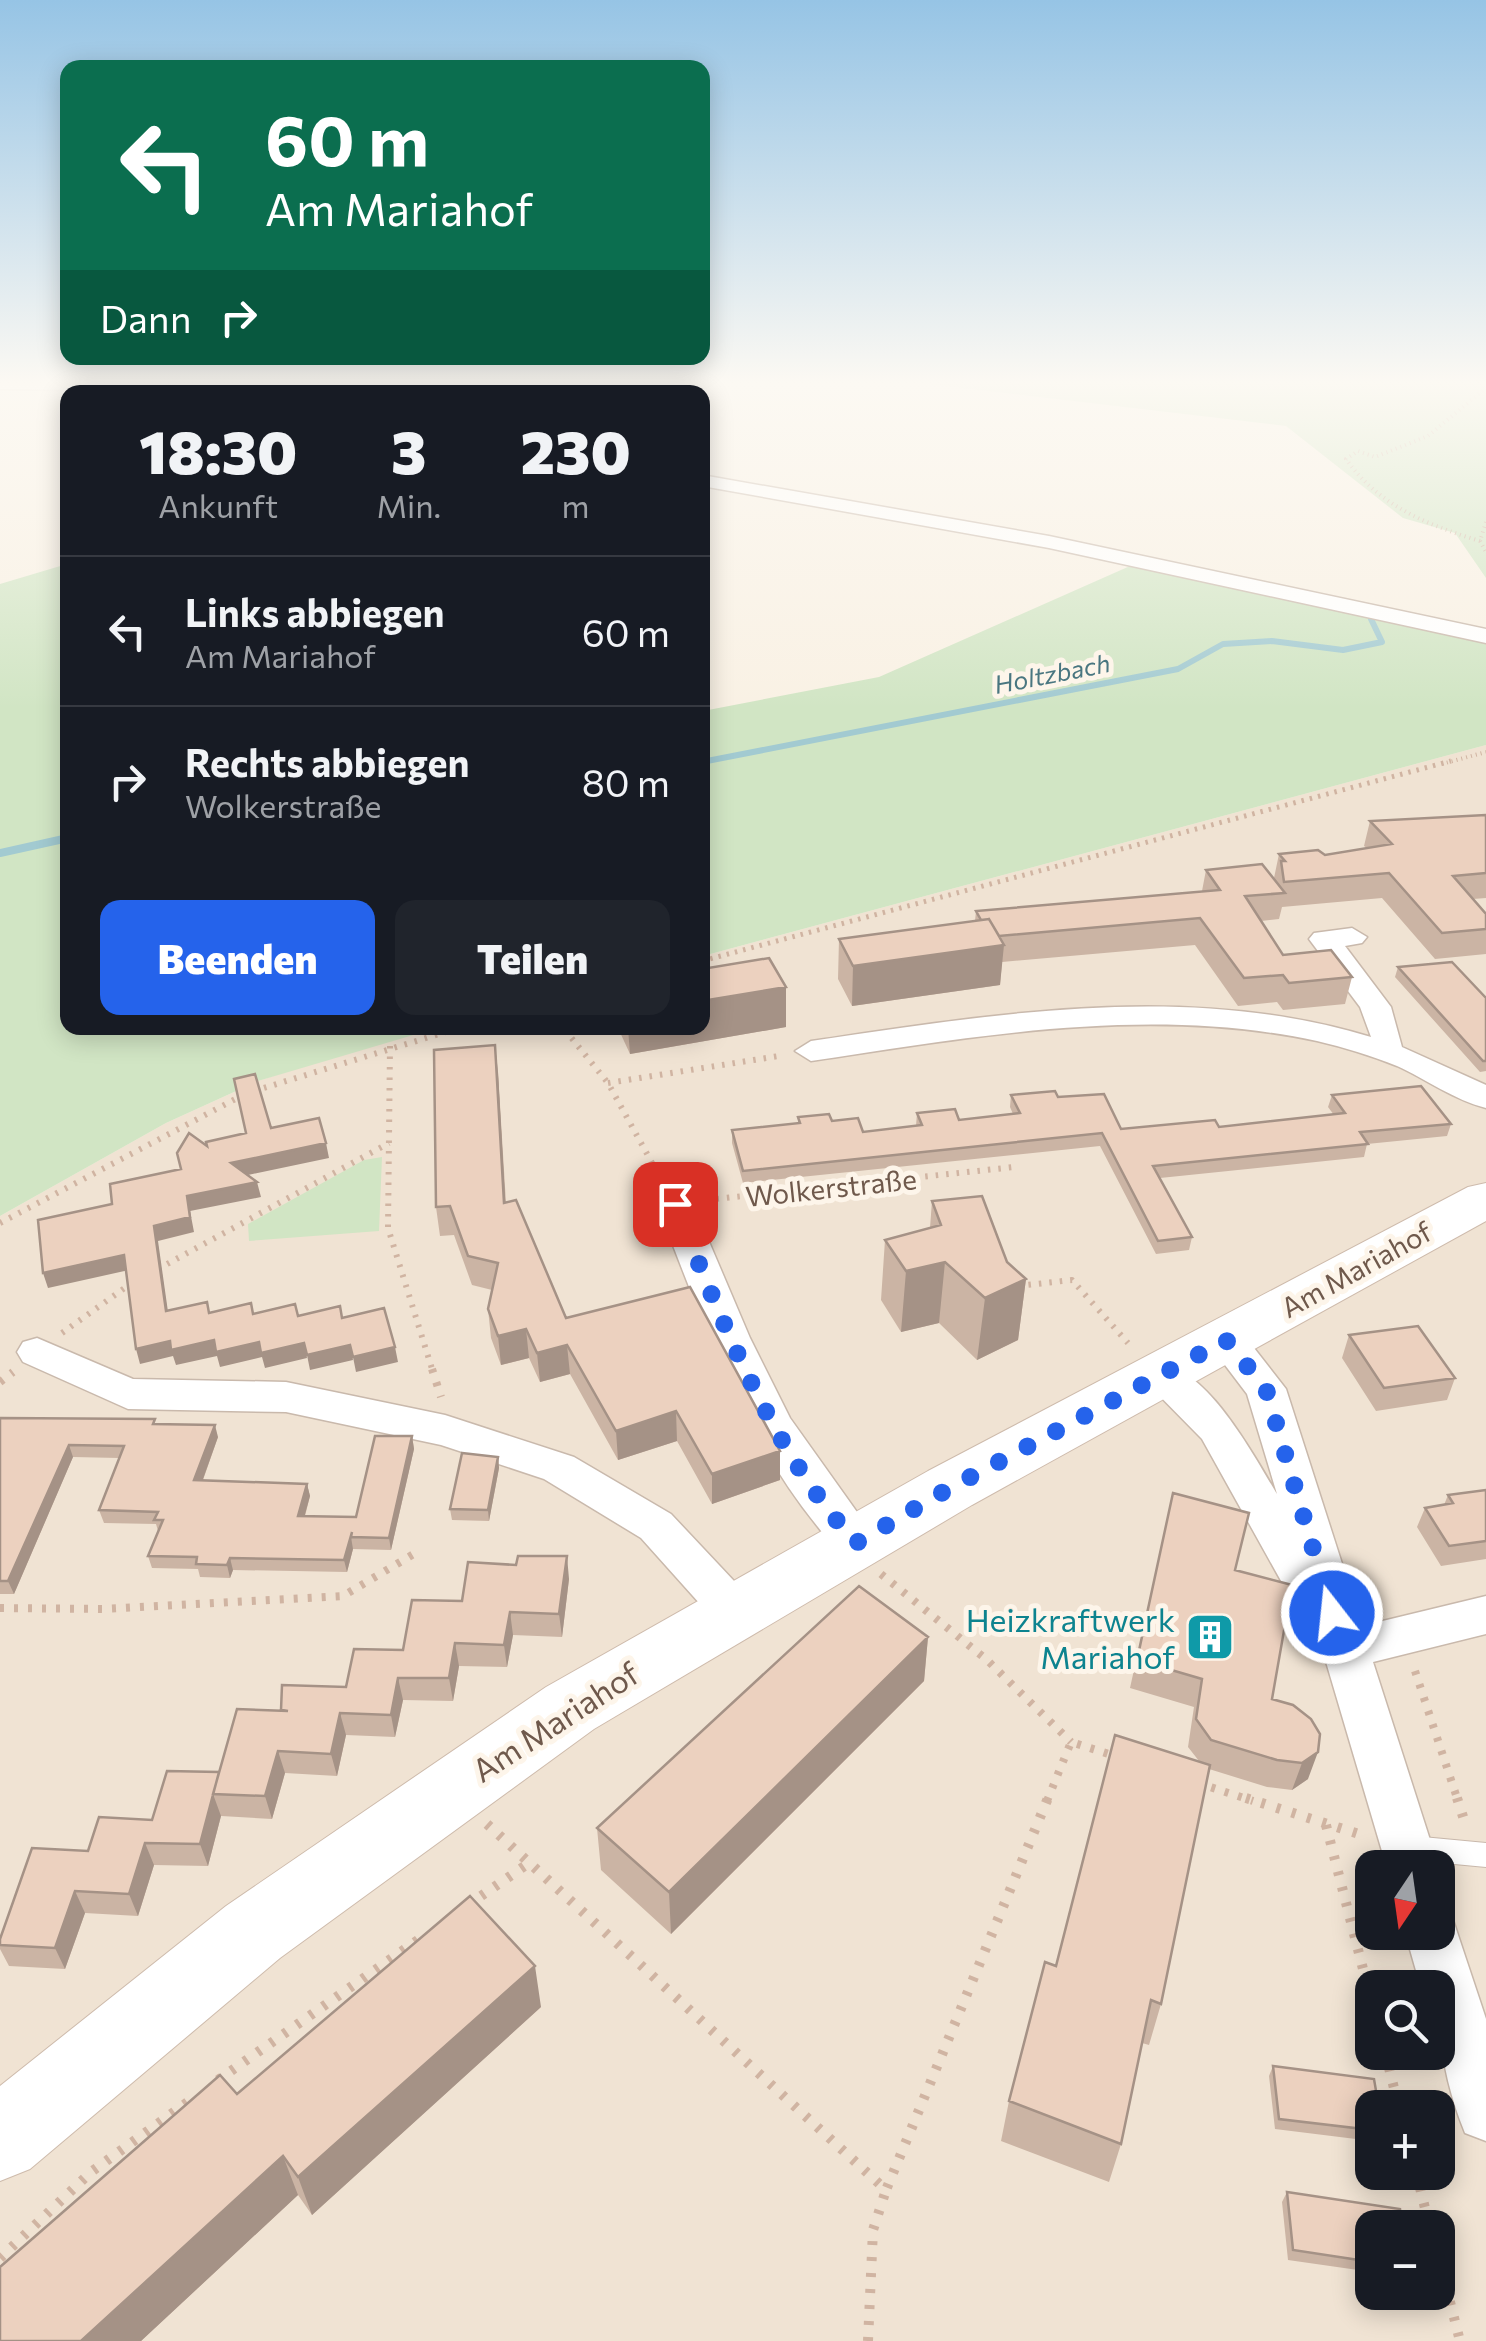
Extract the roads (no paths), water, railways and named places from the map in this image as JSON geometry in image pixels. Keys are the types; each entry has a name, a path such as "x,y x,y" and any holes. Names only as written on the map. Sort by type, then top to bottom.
{"street":[{"path":"765,491 1049,542 1486,636"},
{"path":"1352,937 1324,940 1380,1014 1387,1028 1386,1049"},
{"path":"811,1051 1051,1016 1135,1013 1296,1027 1386,1049 1486,1098"},
{"name":"Am Mariahof","path":"0,2139 253,1932 570,1708 734,1611 872,1563 1143,1359 1226,1340 1486,1199"},
{"path":"675,1204 731,1342 822,1506 872,1563"},
{"path":"1226,1340 1266,1389 1407,1850"},
{"path":"38,1352 128,1394 286,1397 444,1430 558,1468 631,1507 656,1526 734,1611"},
{"path":"1143,1359 1217,1428 1343,1650"},
{"path":"1343,1650 1486,1614"},
{"path":"1437,1950 1486,2112"}],"lane":[{"path":"1455,1855 1480,1854"}],"waterway":[{"name":"Holtzbach","path":"710,760 1178,669 1223,644 1272,641 1343,650 1382,642 1371,619"},
{"name":"Holtzbach","path":"0,853 60,840"}],"place":[{"name":"Heizkraftwerk Mariahof","path":"1210,1637"}]}
